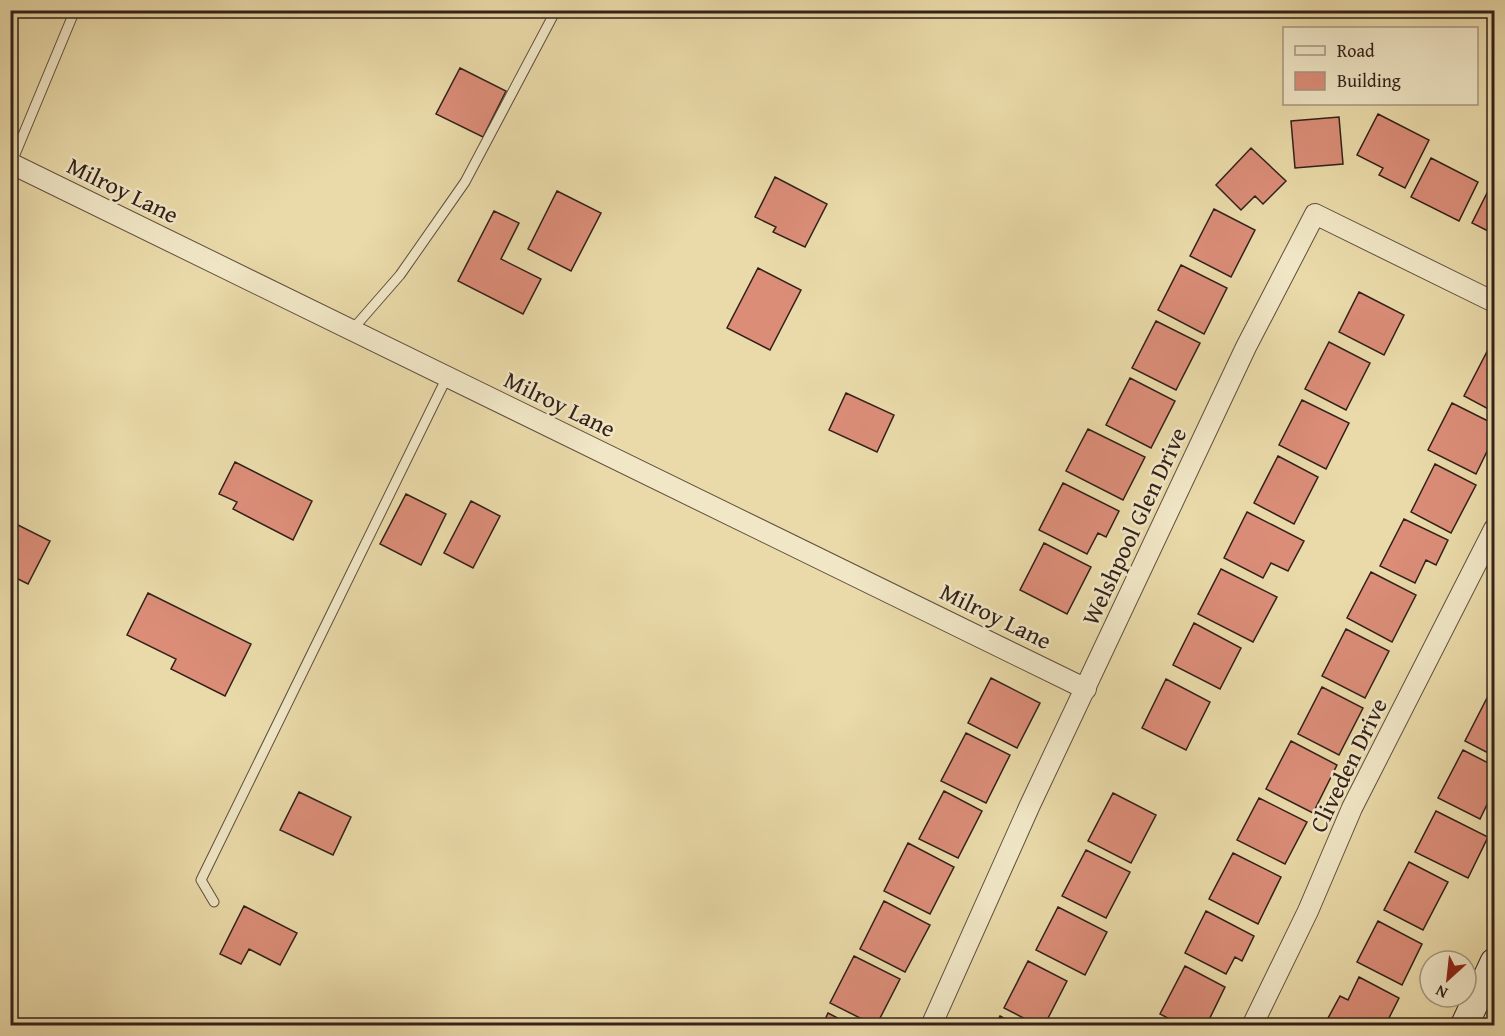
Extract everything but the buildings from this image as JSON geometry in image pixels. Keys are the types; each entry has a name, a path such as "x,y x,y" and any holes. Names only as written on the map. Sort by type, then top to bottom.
{"main road":[{"path":"1464,1026 1494,962"}],"street":[{"name":"Milroy Lane","path":"11,164 1086,689"},
{"name":"Welshpool Glen Drive","path":"931,1026 1030,805 1246,346 1315,214 1494,302"},
{"name":"Cliveden Drive","path":"1252,1026 1308,911 1352,808 1494,529"}],"lane":[{"path":"11,164 75,10"},
{"path":"352,330 400,275 465,182 556,10"},
{"path":"214,902 201,880 447,377"}],"waterway":[{"path":"1485,10 1494,17"}]}
